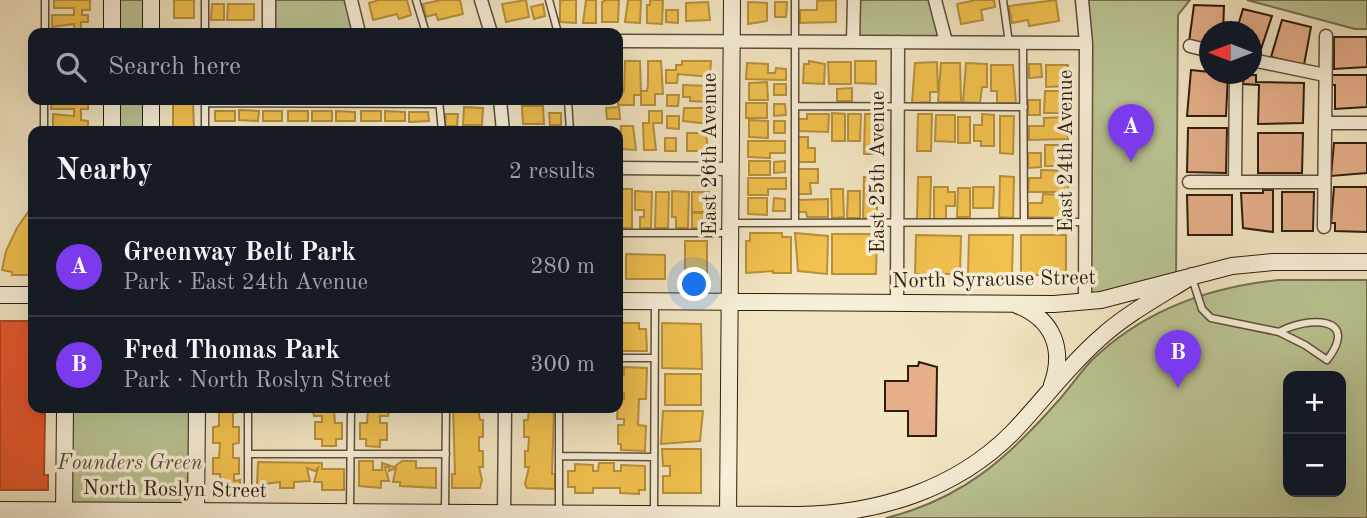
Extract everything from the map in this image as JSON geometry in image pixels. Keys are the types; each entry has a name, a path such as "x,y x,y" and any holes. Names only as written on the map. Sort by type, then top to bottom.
{"street":[{"path":"112,0 112,28"},
{"path":"151,0 151,28"},
{"path":"269,0 269,28"},
{"path":"351,0 358,28"},
{"path":"481,0 489,28"},
{"name":"East 26th Avenue","path":"728,517 732,0"},
{"path":"853,42 854,0"},
{"path":"935,0 946,43"},
{"name":"East 24th Avenue","path":"1082,0 1086,43 1085,302"},
{"path":"1324,227 1326,36"},
{"path":"623,41 1086,43"},
{"name":"East 25th Avenue","path":"897,303 898,42"},
{"path":"1190,47 1199,49"},
{"path":"1262,62 1325,75"},
{"path":"1235,182 1236,84"},
{"path":"112,105 112,126"},
{"path":"151,105 151,126"},
{"path":"500,105 503,126"},
{"path":"1325,123 1367,123"},
{"path":"623,168 731,169"},
{"path":"1189,182 1324,182"},
{"name":"North Syracuse Street","path":"623,301 1085,302 1250,264 1367,262"},
{"name":"North Roslyn Street","path":"0,510 64,514 350,513 728,517 836,514 875,508 918,494 958,474 988,454 1105,333 1192,276"},
{"path":"0,295 28,295"},
{"path":"1013,303 1038,316 1054,336 1058,362 1050,391"},
{"path":"64,514 65,413"},
{"path":"196,514 197,413"},
{"path":"504,516 505,413"}],"lane":[{"path":"45,0 45,28"},
{"path":"205,0 205,28"},
{"path":"416,0 424,28"},
{"path":"550,0 557,28"},
{"path":"794,222 795,0"},
{"path":"1003,0 1009,43"},
{"path":"1023,43 1024,222"},
{"path":"44,105 44,126"},
{"path":"205,105 205,126"},
{"path":"439,105 441,126"},
{"path":"568,105 570,126"},
{"path":"795,106 1024,107"},
{"path":"623,233 794,222 1085,222"},
{"path":"1192,276 1202,309 1211,318 1279,332 1327,360 1338,346 1339,333 1332,325 1318,321 1296,322 1279,332"},
{"path":"654,515 655,301"},
{"path":"623,358 654,358"},
{"path":"248,413 248,487"},
{"path":"350,513 351,413"},
{"path":"445,514 446,413"},
{"path":"559,413 559,514"},
{"path":"248,454 446,454"},
{"path":"558,456 654,457"}],"green space":[{"path":"112,0 151,0 151,28 112,28"},
{"path":"269,0 351,0 358,28 269,28"},
{"path":"854,0 935,0 946,42 853,42"},
{"path":"1082,0 1190,0 1178,15 1176,281 1085,302"},
{"path":"1247,0 1367,0 1367,29 1355,29"},
{"path":"112,105 151,105 151,126 112,126"},
{"path":"1279,280 1367,280 1367,518 886,518 938,500 981,474 1039,422 1092,360 1133,327 1178,304 1227,288"},
{"name":"Founders Green","path":"65,413 197,413 196,518 64,510"}],"building: Homes":[{"path":"54,0 90,0 90,10 82,10 82,15 88,15 88,22 81,22 81,28 74,28 74,24 52,27 52,15 74,15 74,8 54,8"},
{"path":"174,0 194,0 194,18 174,18"},
{"path":"379,0 407,0 411,15 399,19 397,14 373,20 369,3"},
{"path":"460,0 463,14 438,20 436,14 426,17 423,4"},
{"path":"526,0 529,17 506,22 502,4"},
{"path":"576,0 576,23 560,22 560,1"},
{"path":"586,0 596,0 596,23 583,23"},
{"path":"619,0 618,22 602,22 602,2"},
{"path":"628,0 641,0 640,23 625,22"},
{"path":"650,0 663,0 662,24 647,23 647,5 650,5"},
{"path":"836,0 836,22 800,23 800,10 817,10 817,1"},
{"path":"994,0 995,7 981,10 983,20 961,24 957,4"},
{"path":"1056,0 1059,21 1029,26 1028,20 1012,23 1009,6"},
{"path":"708,2 710,20 686,21 686,3"},
{"path":"748,2 767,3 767,21 748,24"},
{"path":"775,2 787,2 786,17 775,17"},
{"path":"212,4 224,4 224,20 211,20"},
{"path":"228,4 254,4 254,20 227,20"},
{"path":"543,4 545,16 534,19 531,7"},
{"path":"666,10 678,10 678,23 666,22"},
{"path":"625,61 640,61 641,95 634,95 634,105 623,105"},
{"path":"648,61 661,61 663,94 655,94 655,105 641,105 641,91 647,91 648,85"},
{"path":"682,61 711,61 710,77 678,74 677,83 666,83 666,70 676,70 676,65 682,65"},
{"path":"809,61 825,64 824,84 803,83 804,64 809,64"},
{"path":"855,61 876,61 876,84 855,83"},
{"path":"828,62 851,62 851,84 829,84"},
{"path":"937,62 938,92 930,92 930,102 912,103 915,63"},
{"path":"747,63 768,64 768,73 775,73 776,68 786,69 786,80 746,79"},
{"path":"941,63 960,63 961,102 938,102"},
{"path":"966,63 987,64 987,87 982,87 980,103 963,102"},
{"path":"1029,64 1041,64 1042,77 1029,78"},
{"path":"991,65 1013,65 1016,103 997,103 997,91 991,91"},
{"path":"1046,65 1068,65 1068,86 1046,87"},
{"path":"767,82 768,100 749,100 749,83"},
{"path":"774,84 786,84 786,95 774,95"},
{"path":"683,85 710,86 709,102 690,101 690,97 683,97"},
{"path":"852,88 852,101 837,101 837,89"},
{"path":"1045,91 1066,91 1065,113 1044,113"},
{"path":"667,95 679,95 678,106 667,106"},
{"path":"1028,100 1040,100 1040,115 1028,115"},
{"path":"746,103 767,103 767,118 746,118"},
{"path":"774,104 785,104 786,115 774,116"},
{"path":"51,105 88,105 88,109 81,109 81,120 88,121 88,126 53,126 53,114 74,116 74,109 51,109"},
{"path":"173,105 193,105 194,126 173,126"},
{"path":"522,106 543,106 544,124 523,124"},
{"path":"464,107 483,108 482,125 463,125"},
{"path":"619,107 620,119 607,119 606,108"},
{"path":"684,108 710,108 709,124 683,121"},
{"path":"239,110 259,111 258,121 239,120"},
{"path":"215,111 235,111 235,121 215,121"},
{"path":"263,111 282,111 282,121 263,121"},
{"path":"288,111 308,111 308,121 288,121"},
{"path":"312,111 332,111 332,121 312,121"},
{"path":"336,111 355,112 355,121 336,121"},
{"path":"361,111 381,111 381,121 361,121"},
{"path":"385,111 405,112 405,121 385,121"},
{"path":"649,111 662,111 662,123 653,123 656,150 644,150 643,123 649,123"},
{"path":"409,112 428,112 429,121 409,122"},
{"path":"549,113 561,113 561,125 550,125"},
{"path":"832,113 845,114 845,141 832,141"},
{"path":"446,114 458,114 457,126 445,126"},
{"path":"807,114 829,114 828,132 798,131 798,119 807,119"},
{"path":"848,114 861,114 860,141 848,141"},
{"path":"865,114 878,114 877,154 864,154"},
{"path":"918,114 932,114 931,151 917,151"},
{"path":"982,114 994,115 994,146 981,146 981,141 974,141 974,125 982,125"},
{"path":"936,115 955,115 955,142 935,141"},
{"path":"667,116 679,116 679,129 667,128"},
{"path":"1000,116 1014,116 1013,154 1000,153"},
{"path":"958,117 970,117 970,143 958,143"},
{"path":"1067,117 1068,139 1029,140 1029,126 1044,126 1044,118"},
{"path":"749,120 768,121 768,138 749,137"},
{"path":"774,121 785,121 785,133 774,133"},
{"path":"623,126 633,126 636,150 623,149"},
{"path":"687,133 706,133 708,151 687,151"},
{"path":"797,137 808,137 808,148 815,148 815,162 798,162"},
{"path":"665,138 676,138 676,151 665,151"},
{"path":"748,141 785,141 785,153 770,153 770,158 748,157"},
{"path":"1045,145 1067,145 1067,166 1045,166"},
{"path":"1028,153 1041,153 1041,167 1028,168"},
{"path":"749,161 770,161 770,175 749,175"},
{"path":"785,161 785,172 774,173 774,162"},
{"path":"798,169 818,169 818,183 810,183 811,194 798,194"},
{"path":"1041,170 1069,171 1068,192 1028,192 1029,178 1041,178"},
{"path":"1000,176 1014,177 1013,218 999,217"},
{"path":"864,177 877,177 877,219 863,218"},
{"path":"918,177 931,177 930,219 917,219"},
{"path":"748,178 786,178 786,189 768,189 768,195 748,195"},
{"path":"934,187 948,187 948,192 955,192 955,206 946,206 946,220 934,220"},
{"path":"973,187 994,187 993,208 973,208"},
{"path":"958,188 970,188 970,217 957,217"},
{"path":"623,189 632,189 632,228 623,228"},
{"path":"831,189 843,189 844,217 832,218"},
{"path":"635,191 652,192 651,228 640,228 640,217 644,217 644,210 635,210"},
{"path":"672,191 689,192 688,228 676,228 676,217 672,217"},
{"path":"848,191 860,191 860,218 847,218"},
{"path":"656,192 669,192 668,228 655,228"},
{"path":"692,192 709,192 709,212 692,212"},
{"path":"1043,194 1065,195 1065,218 1028,217 1028,203 1042,203"},
{"path":"748,198 767,198 767,215 748,214"},
{"path":"774,198 785,199 785,211 773,211"},
{"path":"828,199 828,217 807,217 806,212 798,212 798,200"},
{"path":"28,212 28,275 12,275 12,272 2,270 6,251"},
{"path":"692,213 703,213 703,228 692,228"},
{"path":"750,233 782,233 782,237 791,237 791,273 746,273 746,241 750,241"},
{"path":"795,233 828,236 827,274 798,271"},
{"path":"832,234 877,234 876,274 832,274"},
{"path":"916,235 961,236 960,274 915,274"},
{"path":"969,235 1013,235 1012,275 968,275"},
{"path":"1021,235 1066,235 1066,275 1021,275"},
{"path":"685,241 707,241 707,278 691,278 691,270 685,270"},
{"path":"626,254 665,255 665,279 626,279"},
{"path":"623,323 639,323 639,329 646,329 647,351 623,351"},
{"path":"662,323 701,324 702,369 662,368"},
{"path":"624,367 647,368 646,399 639,399 638,425 646,426 645,451 621,450 621,444 618,444 618,425 624,425 624,419 617,419 617,413 623,413"},
{"path":"665,374 701,374 701,405 665,405"},
{"path":"663,411 703,411 700,441 661,444"},
{"path":"219,413 233,413 233,427 239,427 239,443 233,444 233,458 239,458 239,474 234,474 234,481 240,480 240,489 221,488 220,474 213,474 213,458 219,458 220,443 213,443 213,427 219,426"},
{"path":"313,413 334,413 335,423 342,423 342,439 336,439 336,446 322,446 322,439 315,439 315,422 322,422 322,416 314,416"},
{"path":"368,413 389,413 388,416 380,416 380,423 387,423 387,440 380,440 380,447 366,446 366,439 360,439 360,423 367,423"},
{"path":"453,413 479,413 480,420 483,420 483,437 479,437 479,451 483,451 483,467 479,467 482,480 480,488 452,488 452,474 455,474"},
{"path":"529,413 554,413 552,474 555,474 555,489 527,488 525,484 529,467 525,467 525,451 528,451 529,437 524,437 524,420 528,420"},
{"path":"662,449 701,449 701,493 663,493 663,476 670,476 670,466 663,466"},
{"path":"359,461 373,461 373,470 382,470 382,463 394,467 402,461 416,461 416,468 436,468 436,488 400,486 400,482 393,482 396,468 389,471 389,467 385,467 389,481 381,481 381,488 359,486"},
{"path":"258,462 322,463 322,469 344,469 344,490 322,490 322,482 314,482 318,468 315,471 307,468 310,481 294,482 294,488 280,488 280,482 257,485"},
{"path":"599,463 614,463 614,471 621,471 621,465 645,466 645,490 639,490 639,494 620,493 620,488 593,488 593,493 575,493 575,487 568,487 568,471 575,471 575,464 593,465 593,471 598,471"}],"building: Shops":[{"path":"0,321 28,321 28,413 45,414 44,475 48,475 48,490 0,490"}],"building: Other":[{"path":"1194,5 1224,6 1223,21 1199,21 1199,42 1189,42"},
{"path":"1243,9 1272,16 1262,46 1262,21 1239,21"},
{"path":"1282,20 1311,27 1304,65 1271,57"},
{"path":"1334,37 1367,37 1367,67 1334,69"},
{"path":"1191,70 1199,71 1199,84 1228,84 1226,116 1187,116"},
{"path":"1331,75 1367,75 1367,107 1335,109 1335,85 1331,85"},
{"path":"1304,83 1303,123 1258,124 1259,85 1243,84"},
{"path":"1188,128 1227,128 1226,173 1187,172"},
{"path":"1258,133 1303,133 1302,173 1258,173"},
{"path":"1334,143 1367,143 1367,173 1331,176"},
{"path":"1334,187 1367,187 1367,232 1335,231 1335,223 1331,223"},
{"path":"1263,190 1273,190 1273,232 1243,228 1241,193 1263,193"},
{"path":"1282,192 1314,192 1313,231 1282,231"},
{"path":"1187,195 1232,195 1232,235 1188,235"},
{"path":"919,362 937,367 936,436 908,436 908,411 885,411 885,381 908,381 908,366 918,366"}],"place":[{"name":"Greenway Belt Park","path":"1131,162"},
{"name":"Fred Thomas Park","path":"1178,388"}]}
